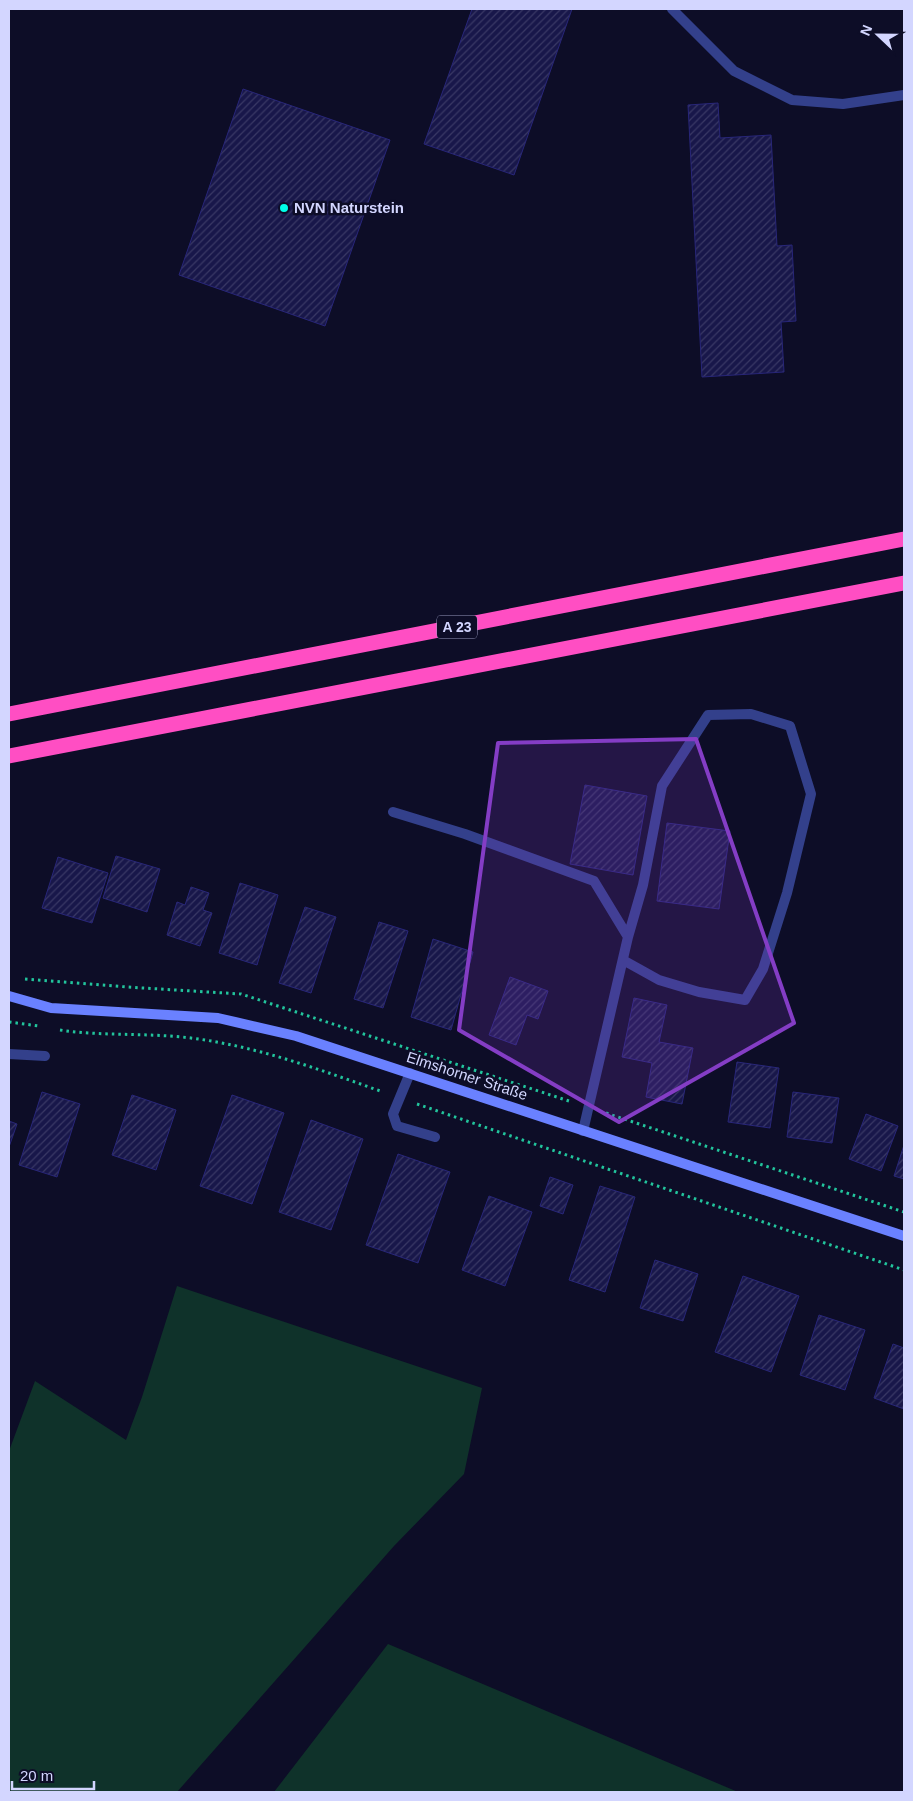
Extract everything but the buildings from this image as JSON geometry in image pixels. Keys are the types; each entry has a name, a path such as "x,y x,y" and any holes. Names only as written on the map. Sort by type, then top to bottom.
{"highway":[{"name":"A 23","path":"9,714 904,539"},
{"path":"9,756 904,583"}],"street":[{"path":"672,9 734,71 792,100 843,104 904,95"},
{"path":"583,1130 628,937 643,885 662,786 708,715 751,714 790,726 811,794 787,892 763,969 745,1000 699,992 659,980 623,960"},
{"path":"393,812 465,834 594,881 628,937"},
{"name":"Elmshorner Straße","path":"9,996 51,1008 218,1018 296,1036 904,1236"},
{"path":"9,1054 45,1056"},
{"path":"410,1073 393,1114 397,1126 435,1137"}],"path":[{"path":"9,1022 45,1027"},
{"path":"54,1029 72,1032 183,1037 244,1048 305,1064 904,1270"}],"highlighted area":[{"path":"696,739 794,1023 619,1122 459,1030 498,743"}],"green space":[{"path":"177,1286 482,1388 464,1474 394,1546 177,1792 9,1792 9,1451 35,1381 126,1440 142,1397"},
{"path":"388,1644 738,1792 274,1792"}],"place":[{"name":"NVN Naturstein","path":"284,208"}]}
